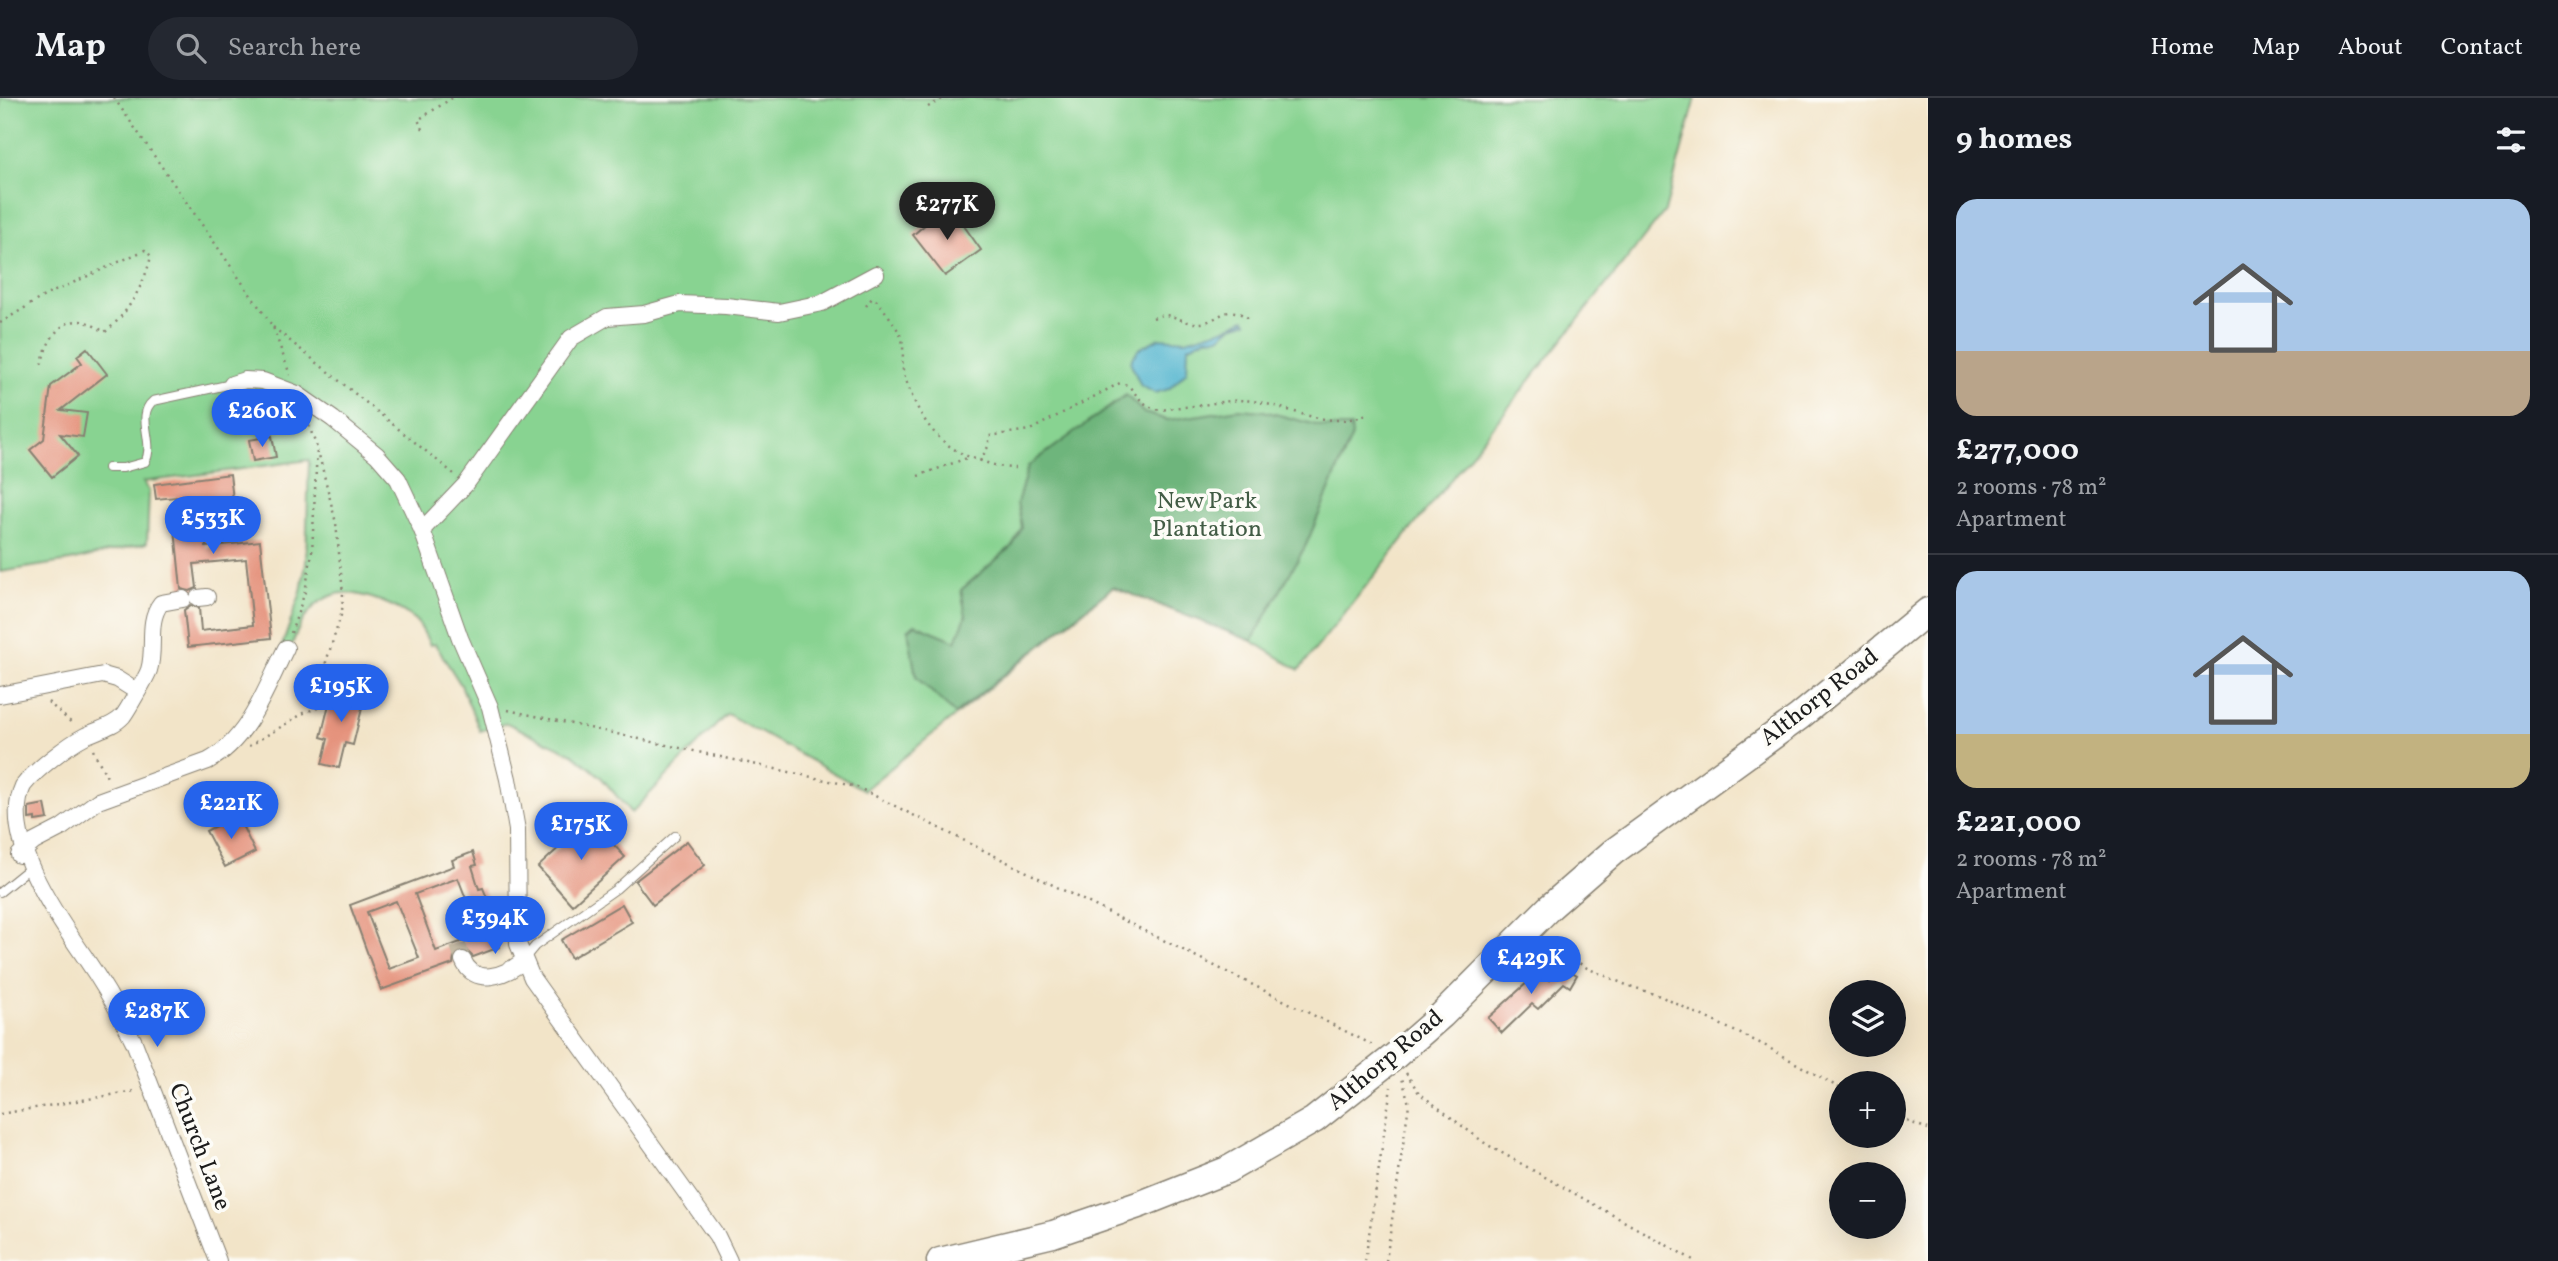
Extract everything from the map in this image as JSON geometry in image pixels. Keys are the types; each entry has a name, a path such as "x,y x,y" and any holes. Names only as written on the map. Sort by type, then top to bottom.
{"main road":[{"name":"Althorp Road","path":"940,1261 1053,1234 1141,1204 1227,1170 1314,1120 1442,1015 1527,930 1613,852 1798,717 1928,611"}],"street":[{"path":"422,530 466,484 571,338 607,317 645,314 680,304 779,312 822,303 876,274"},
{"path":"232,384 245,380 263,381 297,394 377,455 398,480 422,530 460,638 490,706 517,830 516,927 523,961 531,978 716,1236 729,1261"},
{"name":"Church Lane","path":"196,598 161,603 156,609 149,670 122,717 97,733 86,736 35,773 19,792 11,813 11,826 26,871 122,1017 218,1261"},
{"path":"19,855 34,842 61,828 98,802 208,761 224,752 239,736 286,648"},
{"path":"0,695 103,675 117,679 136,691"},
{"path":"463,960 470,973 479,976 507,972 523,961"}],"lane":[{"path":"108,468 123,468 145,462 150,440 145,424 146,412 153,401 232,384"},
{"path":"523,961 535,946 616,889 675,836"},
{"path":"0,892 26,871"}],"path":[{"path":"114,98 273,327 317,448 336,523 343,593 342,612 319,684 320,706 253,745 224,752"},
{"path":"423,129 418,120 452,98"},
{"path":"928,107 944,98"},
{"path":"0,323 44,296 136,253 145,250 151,256 148,270 120,319 105,332 82,320 66,324 54,334 44,349 41,369"},
{"path":"866,306 872,298 877,301 901,336 903,373 933,434 952,449 968,457 1015,468"},
{"path":"1153,318 1162,314 1196,324 1230,311 1240,313 1251,320"},
{"path":"273,327 466,484"},
{"path":"980,461 989,444 989,436 1030,430 1120,383 1128,385 1146,405 1165,410 1248,401 1326,419 1356,419 1369,413"},
{"path":"286,648 305,592 312,553 317,448"},
{"path":"918,477 968,457"},
{"path":"490,706 857,787 1395,1056 1419,1093 1486,1144 1695,1261"},
{"path":"1527,930 1587,968 1660,996 1764,1045 1829,1082"},
{"path":"1365,1261 1395,1056"},
{"path":"1386,1261 1409,1104 1395,1056"},
{"path":"0,1114 152,1088"},
{"path":"1906,1121 1928,1129"}],"green space":[{"path":"0,98 1696,98 1665,211 1299,670 1252,641 1113,587 864,790 727,714 631,813 600,776 573,754 507,723 480,731 461,685 435,644 430,645 416,621 392,606 353,594 340,593 331,596 307,614 290,649 282,646 301,592 306,563 309,460 143,482 149,491 147,543 70,561 0,572"},
{"name":"New Park Plantation","path":"1126,395 1144,413 1168,420 1239,409 1264,411 1324,427 1351,427 1352,436 1306,545 1252,641 1113,587 955,714 916,677 908,630 915,624 956,641 966,616 961,590 1013,545 1022,527 1017,503 1028,466"}],"water":[{"path":"1245,319 1247,322 1232,326 1220,337 1206,338 1188,347 1187,371 1169,389 1155,393 1141,386 1131,364 1139,349 1159,338 1186,340"}],"building":[{"path":"946,210 964,226 981,250 945,276 913,235"},
{"path":"87,348 107,374 61,410 87,413 83,437 60,434 78,456 52,477 30,450 44,439 51,386 82,363 77,356"},
{"path":"272,436 276,457 253,461 249,440"},
{"path":"230,474 234,508 204,510 206,547 260,541 271,638 188,647 184,610 191,605 199,608 201,631 253,625 246,559 194,564 197,588 190,591 181,589 175,529 176,497 156,499 154,484"},
{"path":"345,683 357,686 354,698 364,700 353,745 345,743 339,768 322,764 328,739 321,737 332,692 342,694"},
{"path":"45,804 48,819 29,819 29,807"},
{"path":"237,815 255,852 225,867 206,831"},
{"path":"590,819 625,857 572,905 538,867"},
{"path":"687,841 705,865 653,905 635,881"},
{"path":"473,852 477,865 472,866 479,889 483,888 487,898 484,900 500,947 473,957 467,951 458,951 453,964 381,990 350,905 454,866 452,860","holes":["458,878 480,935 436,951 415,894","396,901 419,958 389,969 367,912"]},
{"path":"622,904 632,922 571,958 561,940"},
{"path":"1559,965 1577,975 1570,987 1564,983 1538,1009 1532,1004 1502,1033 1488,1018 1530,980 1526,977 1537,966 1550,980"}],"tunnel":[{"path":"458,945 463,960"}]}
